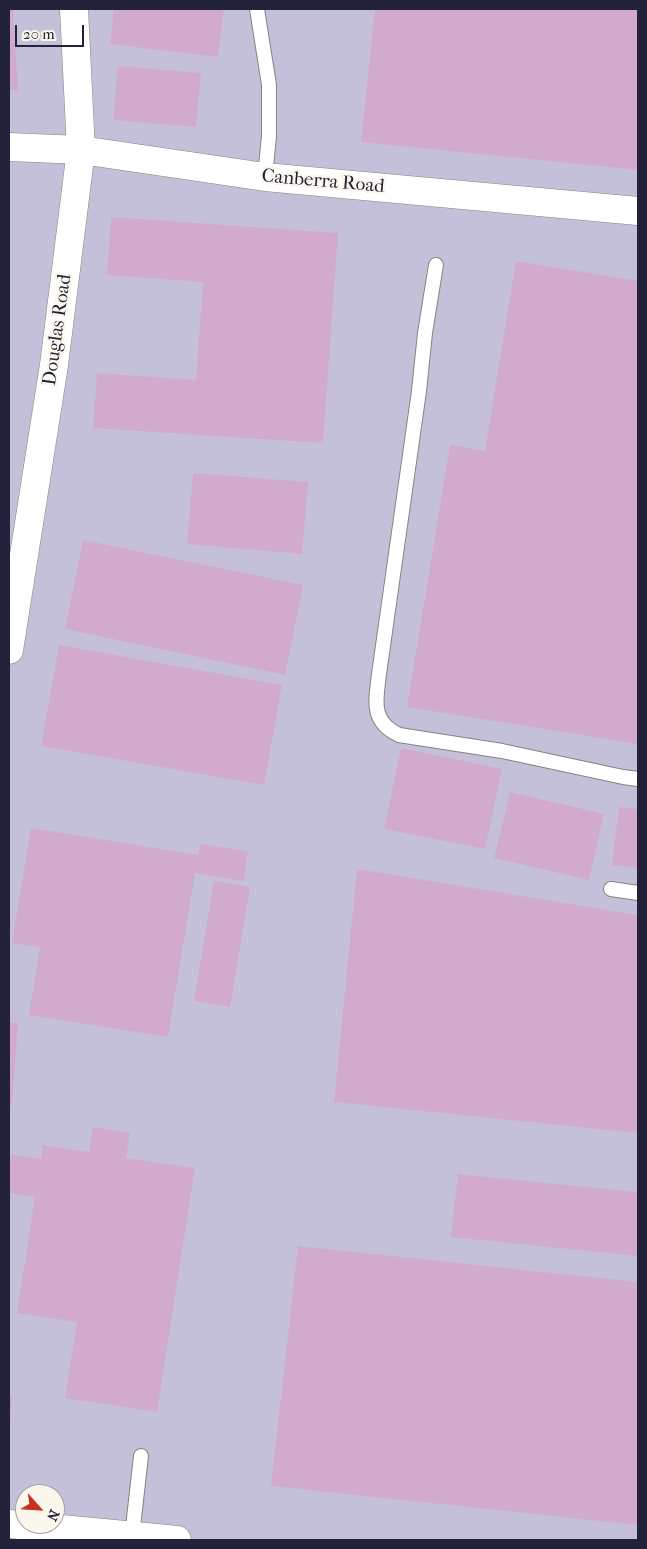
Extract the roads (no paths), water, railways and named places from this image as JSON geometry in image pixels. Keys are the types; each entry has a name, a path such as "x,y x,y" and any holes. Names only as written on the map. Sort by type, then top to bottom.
{"street":[{"name":"Douglas Road","path":"9,650 54,365 81,150 74,9"},
{"name":"Canberra Road","path":"9,147 81,150 265,177 638,211"},
{"path":"9,1524 177,1540"}],"lane":[{"path":"256,9 269,85 269,136 265,177"},
{"path":"436,265 425,333 419,391 379,674 376,704 382,723 390,731 399,735 502,752 638,779"},
{"path":"611,889 638,893"},
{"path":"132,1536 141,1456"}]}
